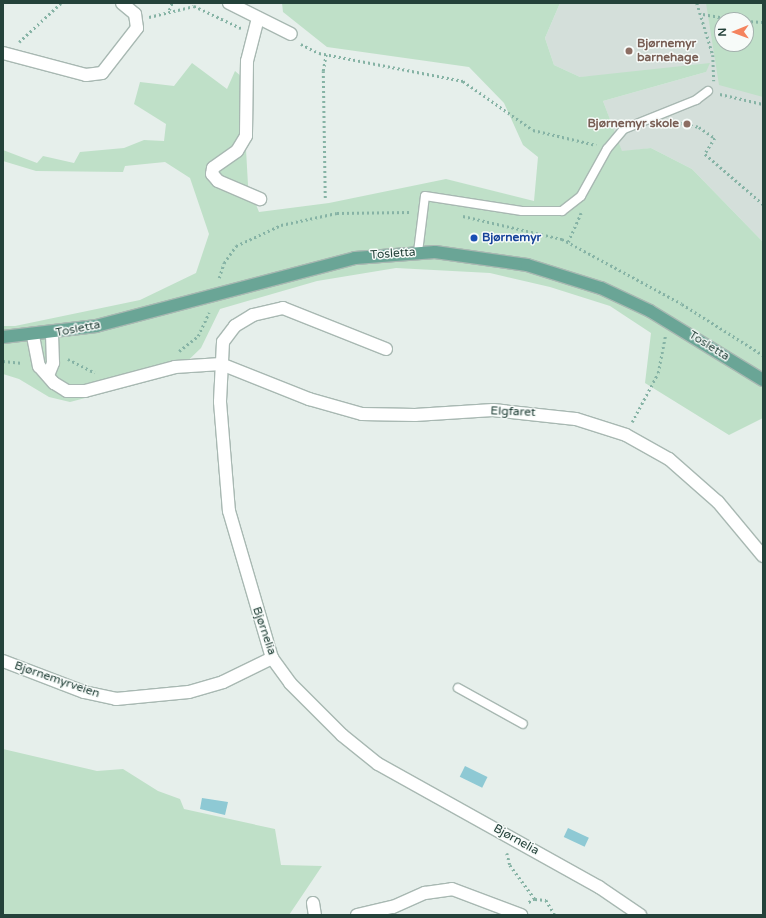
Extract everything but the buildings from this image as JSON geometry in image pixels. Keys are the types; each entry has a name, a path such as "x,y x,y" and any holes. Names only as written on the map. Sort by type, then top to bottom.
{"main road":[{"name":"Tosletta","path":"3,337 52,334 96,326 328,263 376,254 418,252 497,259 565,274 624,298 670,322 763,380"}],"street":[{"path":"5,53 86,75 102,73 135,30 137,20 122,3"},
{"path":"229,3 291,34"},
{"path":"258,18 248,61 246,136 237,151 213,168 212,174 218,181 260,199"},
{"name":"Bjørnelia","path":"386,349 283,308 253,315 235,326 223,342 221,364 223,463 229,511 272,658 290,683 316,709 378,764 599,887 640,915"},
{"path":"49,373 53,359 52,334"},
{"path":"33,336 36,361 49,373 60,387 76,392 175,367 221,364"},
{"name":"Elgfaret","path":"221,364 309,399 362,414 531,412 576,419 626,435 669,459 697,481 763,556"},
{"name":"Bjørnemyrveien","path":"3,661 84,692 116,699 189,692 223,682 272,658"},
{"path":"357,915 394,907 425,893 452,889 516,912"}],"lane":[{"path":"418,252 425,196 522,211 562,211 581,196 607,149 631,124 696,100 708,91"},
{"path":"458,688 523,724"}],"path":[{"path":"5,53 61,3"},
{"path":"169,11 172,3"},
{"path":"697,3 703,14 715,75 708,91 763,104"},
{"path":"137,20 194,6 254,34"},
{"path":"703,14 714,16"},
{"path":"291,34 310,49 326,54 459,80 533,130 607,149"},
{"path":"325,198 323,71 326,54"},
{"path":"668,121 699,127 715,138 705,154 763,204"},
{"path":"568,242 583,208"},
{"path":"219,278 228,256 240,243 280,225 337,213 423,212"},
{"path":"454,214 568,242 682,304 763,355"},
{"path":"626,435 658,373 670,322 682,304"},
{"path":"176,353 198,336 209,312"},
{"path":"53,359 64,358 98,374"},
{"path":"3,361 36,361"},
{"path":"510,837 507,853 510,865 535,899"},
{"path":"516,912 514,902 525,904 535,899 546,900 555,915"}],"shaded area":[{"name":"Bjørnemyr skole","path":"560,3 763,3 763,242 692,169 651,148 622,152 603,101 706,72 580,77 554,65 545,38"}],"green space":[{"path":"282,3 560,3 545,38 554,65 580,77 710,63 706,72 603,101 622,151 651,148 692,169 763,242 763,418 729,435 645,383 651,333 610,306 550,287 490,273 396,268 317,281 220,309 201,348 173,375 70,402 49,397 19,379 3,374 3,326 15,326 140,300 196,273 209,234 190,178 165,162 125,166 123,172 36,171 3,161 3,150 37,163 43,156 74,163 80,152 124,148 144,140 164,141 166,124 134,104 140,82 174,86 192,63 227,89 235,71 242,77 248,185 259,212 329,203 446,179 534,201 538,157 523,145 504,103 469,67 327,47 283,12"},
{"path":"706,3 763,3 763,97 719,85"},
{"path":"3,749 97,771 123,769 158,791 180,799 184,809 275,829 281,865 322,866 289,915 3,915"}],"water":[{"path":"465,766 487,777 482,788 460,777"},
{"path":"202,798 228,802 225,815 200,809"},
{"path":"568,828 589,838 585,847 564,837"}],"place":[{"name":"Bjørnemyr barnehage","path":"629,51"},
{"name":"Bjørnemyr skole","path":"687,124"},
{"name":"Bjørnemyr","path":"474,238"}]}
